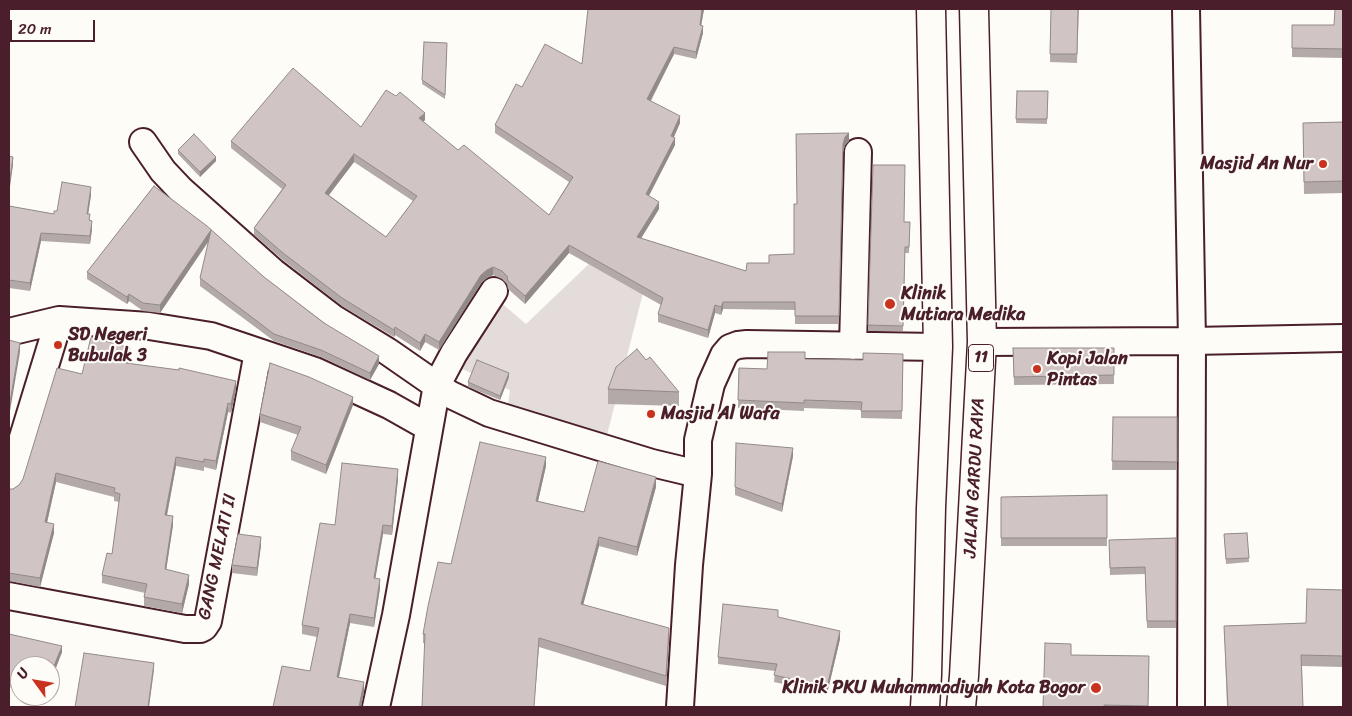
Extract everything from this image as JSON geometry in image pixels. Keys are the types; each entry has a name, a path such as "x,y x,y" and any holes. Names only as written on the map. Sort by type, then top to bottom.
{"highway":[{"path":"925,707 928,675 931,508 938,347 931,9"},
{"name":"JALAN GARDU RAYA","path":"961,707 982,342 974,9"},
{"path":"928,675 964,676"}],"street":[{"path":"1186,9 1192,341 1191,707"},
{"path":"143,142 176,186 273,272 334,318 464,402 489,413 652,463 698,474"},
{"path":"853,346 858,152"},
{"path":"376,707 387,664 398,606 428,427 437,385 454,353 494,291"},
{"path":"9,332 59,320 149,326 211,336 316,371 389,405 428,427"},
{"path":"9,483 59,320"},
{"path":"982,342 1343,338"},
{"path":"680,707 688,565 698,474 698,440 711,384 720,362 730,348 747,344 912,345 938,347"},
{"name":"GANG MELATI II","path":"9,596 185,628 200,629 204,627 208,621 258,352"}],"shaded area":[{"path":"592,261 644,289 607,435 507,413 510,390 460,368 499,301 526,324"}],"building":[{"path":"588,9 702,9 700,25 703,26 696,52 674,47 647,99 680,116 671,136 675,138 646,194 659,202 637,237 746,271 747,263 769,263 769,255 794,254 794,204 797,204 796,134 849,133 845,137 843,144 839,316 795,316 795,302 723,302 721,307 715,305 708,330 658,314 663,298 569,245 525,296 508,281 507,276 502,271 493,267 487,270 481,275 439,342 425,334 420,343 395,327 394,330 342,298 283,253 254,228 286,185 231,141 293,68 361,127 386,90 396,96 400,92 425,113 419,118 458,150 464,145 549,215 573,177 495,125 516,84 522,87 545,44 582,64","holes":["354,154 417,196 386,237 325,193"]},
{"path":"1051,9 1078,9 1077,54 1050,54"},
{"path":"1335,9 1343,9 1343,49 1292,48 1292,25 1334,25"},
{"path":"424,42 447,43 445,95 422,80"},
{"path":"1017,91 1048,91 1047,119 1016,119"},
{"name":"Masjid An Nur","path":"1343,122 1343,181 1304,182 1303,123"},
{"path":"194,134 216,157 200,172 178,150"},
{"path":"9,156 13,157 9,186"},
{"path":"873,165 905,165 904,222 910,222 909,247 905,247 903,326 868,325"},
{"path":"62,182 91,187 87,214 90,214 89,220 92,221 90,236 41,233 30,283 9,280 9,206 54,214 54,211 57,211"},
{"path":"154,186 207,226 264,277 324,323 379,356 370,373 321,350 274,334 200,278 211,230 160,305 143,303 129,294 127,297 87,272"},
{"path":"91,337 130,348 126,363 179,370 179,368 236,381 231,404 228,403 216,461 204,459 204,462 176,457 165,515 173,516 165,569 189,575 182,604 144,597 147,584 102,575 107,553 112,554 120,494 114,492 115,488 56,473 45,522 54,524 40,578 9,573 9,489 19,485 23,479 57,368 82,374"},
{"path":"9,340 20,343 9,408"},
{"path":"1013,348 1114,348 1114,375 1014,377"},
{"path":"637,349 646,360 650,357 679,392 608,389 616,367"},
{"path":"768,352 805,352 805,359 863,360 863,353 903,354 902,411 861,411 862,402 804,400 804,403 738,400 739,368 767,369"},
{"path":"477,360 509,373 500,396 468,382"},
{"path":"270,363 309,377 353,397 326,465 291,451 301,427 260,414"},
{"path":"1113,417 1177,417 1177,462 1112,461"},
{"path":"480,442 546,457 536,501 584,512 598,461 656,477 637,547 599,537 581,604 669,628 666,676 539,638 534,707 422,707 425,634 423,634 428,606 438,562 451,564"},
{"path":"736,443 793,448 782,504 735,487"},
{"path":"342,463 398,469 392,526 383,525 374,578 380,579 374,618 350,614 337,677 364,682 359,707 273,707 282,666 310,671 319,628 302,625 320,523 335,525"},
{"path":"1107,495 1107,538 1001,538 1001,497"},
{"path":"1247,533 1249,558 1226,559 1224,534"},
{"path":"238,534 261,537 257,568 232,565"},
{"path":"1176,538 1176,621 1147,621 1145,567 1110,568 1109,540"},
{"path":"1307,589 1343,590 1343,656 1301,655 1303,707 1228,707 1224,626 1306,623"},
{"path":"723,604 778,610 778,617 840,631 827,687 774,675 777,664 718,657"},
{"path":"9,634 62,646 58,656 10,656 9,681"},
{"name":"Klinik PKU Muhammadiyah Kota Bogor","path":"1045,643 1071,644 1071,655 1149,656 1148,706 1043,707"},
{"path":"84,653 154,663 148,707 75,707"}],"place":[{"name":"Masjid An Nur","path":"1323,164"},
{"name":"Klinik Mutiara Medika","path":"890,304"},
{"name":"SD Negeri Bubulak 3","path":"58,345"},
{"name":"Kopi Jalan Pintas","path":"1037,369"},
{"name":"Masjid Al Wafa","path":"651,414"},
{"name":"Klinik PKU Muhammadiyah Kota Bogor","path":"1096,688"}]}
